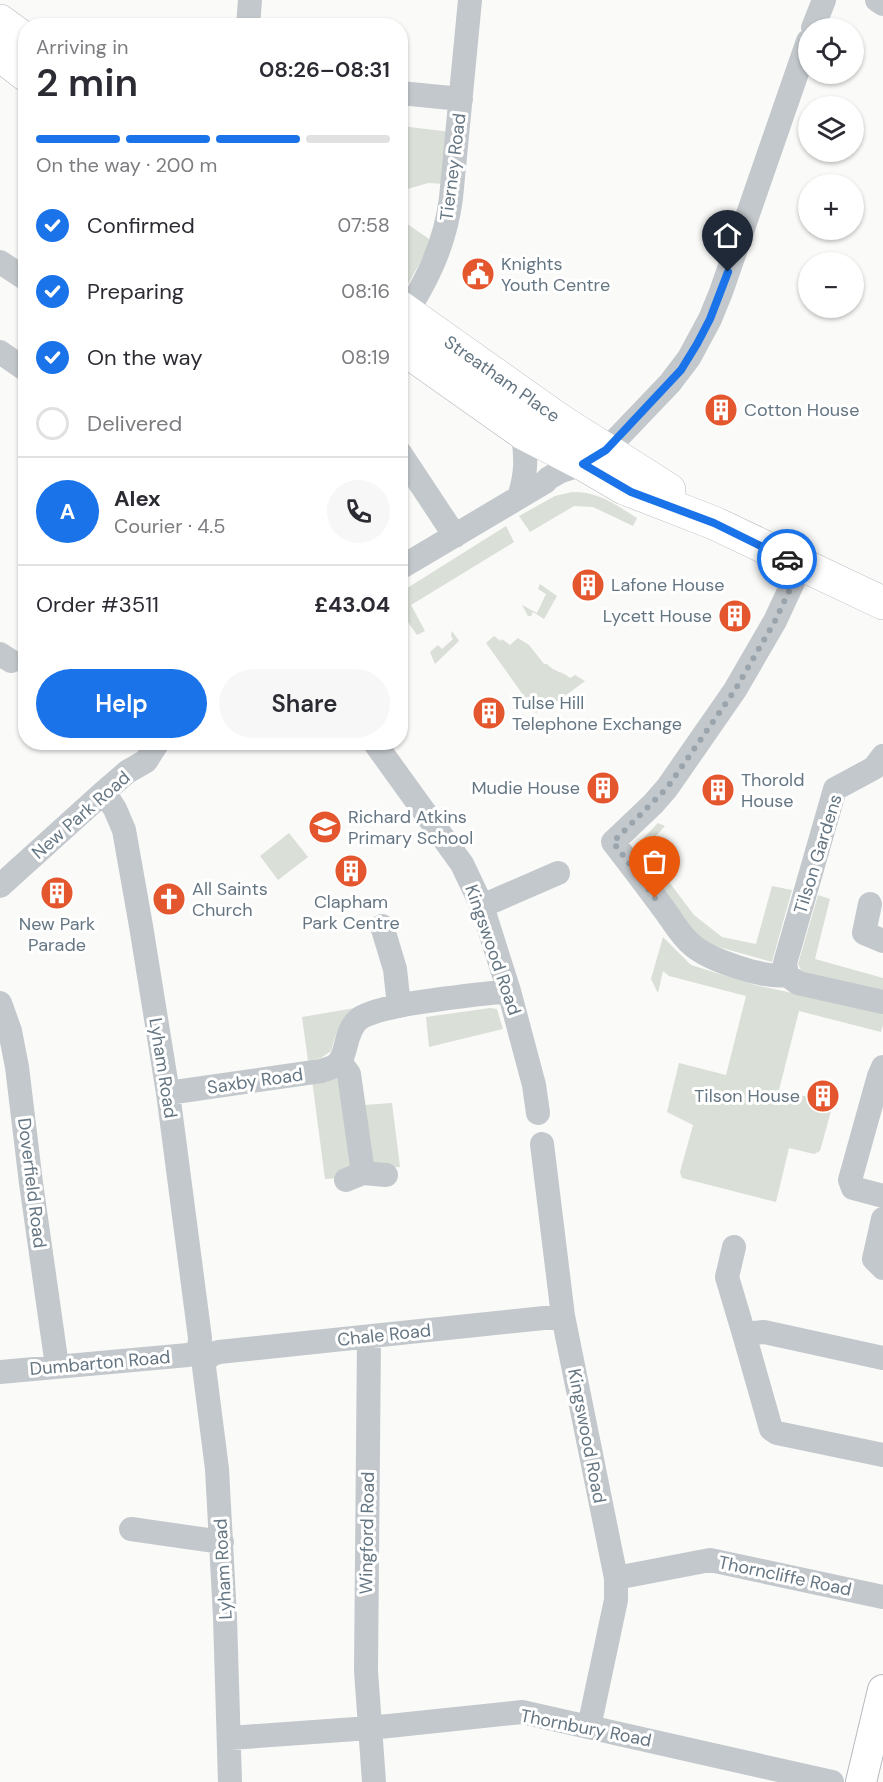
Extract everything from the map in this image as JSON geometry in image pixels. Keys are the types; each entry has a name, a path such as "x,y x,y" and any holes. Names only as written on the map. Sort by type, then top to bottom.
{"highway":[{"path":"0,21 18,34"},
{"path":"0,55 18,69"},
{"name":"Streatham Place","path":"408,317 558,419 594,462"},
{"name":"Streatham Place","path":"408,352 523,433 594,462"},
{"path":"594,462 631,492 714,523 883,603"}],"main road":[{"path":"861,1782 883,1690"}],"street":[{"path":"249,18 250,0"},
{"name":"Tierney Road","path":"408,308 416,299 433,266 444,235 451,198 470,0"},
{"path":"817,18 824,0"},
{"path":"877,0 883,4"},
{"path":"408,563 555,474 594,462 681,370 697,344 721,292 798,70"},
{"path":"408,94 461,99"},
{"path":"0,262 18,274"},
{"path":"0,352 18,364"},
{"path":"519,497 526,467 523,433"},
{"path":"408,465 455,536"},
{"path":"801,566 775,621 735,690 667,788 613,842 692,945 706,954 747,970 778,977 787,975 798,983 883,1002"},
{"name":"New Park Road","path":"0,886 127,772 146,761 153,750"},
{"name":"Kingswood Road","path":"380,750 462,864 482,906 509,991 534,1085 538,1113"},
{"name":"Tilson Gardens","path":"787,975 785,963 835,789 874,768 883,756"},
{"name":"Lyham Road","path":"104,792 115,809 123,830 141,926 168,1093 203,1354 217,1469 222,1542 230,1782"},
{"path":"482,906 558,873"},
{"path":"870,904 864,933 883,941"},
{"path":"382,926 395,969 399,1006"},
{"path":"365,1176 349,1074 340,1062 350,1029 359,1019 399,1006 509,991"},
{"name":"Doverfield Road","path":"0,1002 10,1031 17,1067 57,1366"},
{"name":"Saxby Road","path":"168,1093 321,1071 340,1062"},
{"path":"883,1067 850,1180 853,1188 883,1196"},
{"name":"Kingswood Road","path":"542,1144 563,1316 616,1578 616,1600 589,1727"},
{"path":"879,1264 883,1219"},
{"path":"734,1247 727,1277 771,1429 777,1433 883,1455"},
{"name":"Chale Road","path":"203,1354 563,1316"},
{"path":"744,1334 764,1332 883,1358"},
{"name":"Wingford Road","path":"369,1337 366,1671 374,1782"},
{"name":"Dumbarton Road","path":"0,1372 203,1354"},
{"path":"131,1529 222,1542"},
{"name":"Thorncliffe Road","path":"616,1578 710,1560 883,1597"},
{"name":"Thornbury Road","path":"230,1738 370,1728 522,1712 832,1782"}],"shaded area":[{"path":"408,127 451,132 446,184 428,183 408,189"},
{"path":"408,224 432,241 408,284"},
{"path":"572,492 599,497 637,518 633,526 593,507 574,506 530,532 519,516 555,496"},
{"path":"506,526 514,542 411,605 425,631 417,635 408,622 408,588"},
{"path":"540,584 557,596 544,619 533,612 531,616 528,616 522,605 537,613 546,594 538,589"},
{"path":"452,631 459,641 435,664 430,652 438,645 442,649 453,639"},
{"path":"494,636 510,645 518,638 529,645 544,664 570,678 575,675 585,681 558,701 552,702 536,713 486,643"},
{"path":"658,823 665,826 644,849 694,915 722,937 756,944 772,886 792,890 772,962 694,940 632,850"},
{"path":"289,833 308,857 278,880 260,856"},
{"path":"818,895 830,899 815,959 883,978 883,995 804,976 798,964"},
{"path":"663,937 691,965 755,985 883,1012 881,1032 799,1011 779,1090 828,1102 831,1111 820,1151 814,1154 789,1148 776,1202 682,1178 680,1172 693,1125 667,1112 679,1063 726,1075 746,996 669,976 663,971 658,993 651,979"},
{"path":"355,1008 342,1024 331,1051 321,1058 308,1061 302,1017"},
{"path":"497,1009 503,1029 429,1047 426,1017"},
{"path":"334,1077 344,1082 356,1162 339,1178 325,1179 312,1080"},
{"path":"392,1103 400,1167 384,1166 370,1159 364,1105"}],"way so far":[{"path":"655,898 613,842 667,788 735,690 775,621 801,566 787,559"}],"place":[{"name":"Knights Youth Centre","path":"478,274"},
{"name":"Cotton House","path":"721,410"},
{"name":"Lafone House","path":"588,585"},
{"name":"Lycett House","path":"735,616"},
{"name":"Tulse Hill Telephone Exchange","path":"489,713"},
{"name":"Mudie House","path":"603,788"},
{"name":"Thorold House","path":"718,790"},
{"name":"Richard Atkins Primary School","path":"325,827"},
{"name":"Clapham Park Centre","path":"351,871"},
{"name":"New Park Parade","path":"57,893"},
{"name":"All Saints Church","path":"169,899"},
{"name":"Tilson House","path":"823,1096"}],"route":[{"path":"728,272 710,319 681,370 606,450 583,464 631,492 714,523 787,559"}]}
